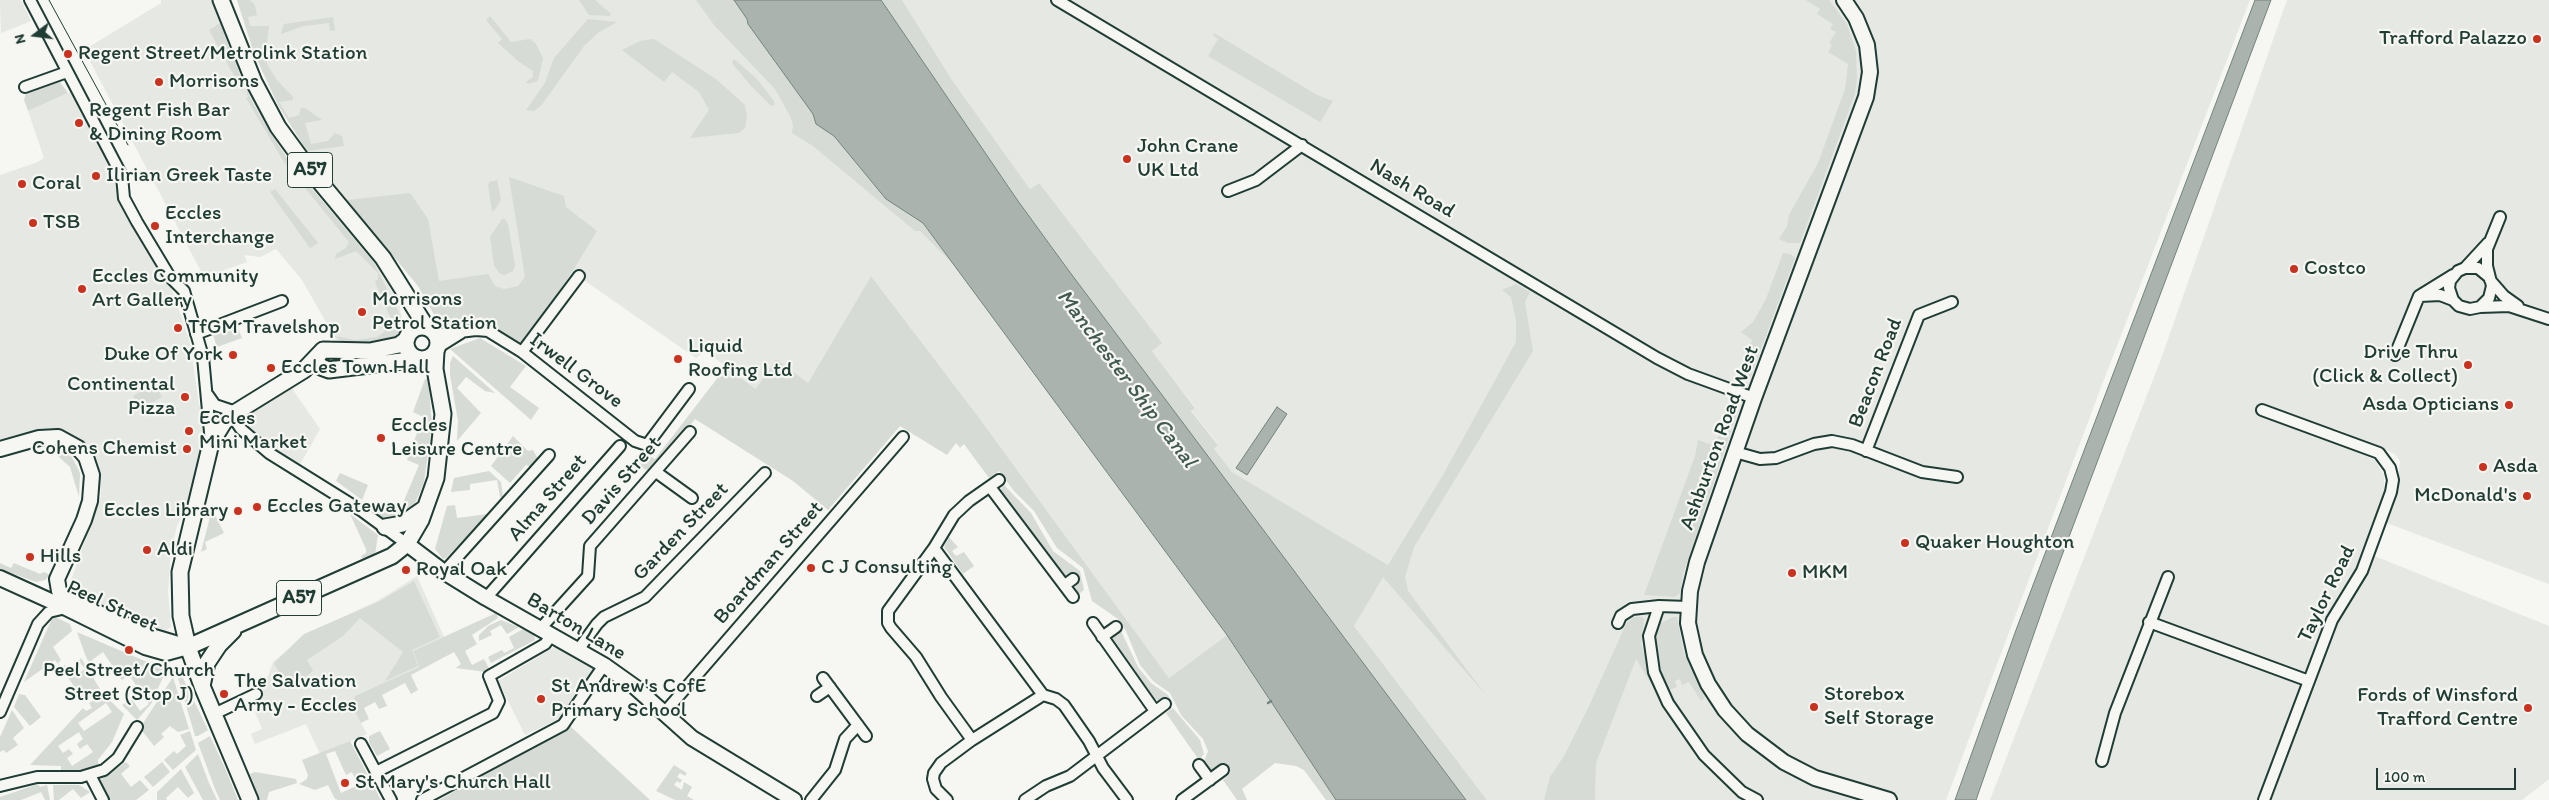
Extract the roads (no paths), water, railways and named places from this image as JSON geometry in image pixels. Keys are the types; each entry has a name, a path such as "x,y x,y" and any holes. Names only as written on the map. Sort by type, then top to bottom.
{"main road":[{"name":"A57","path":"188,647 392,556 407,544 426,508 436,478 442,430 441,396 435,369 434,340 420,313 409,300 378,251 305,164 278,127 254,82 222,0"},
{"path":"228,0 233,26"},
{"name":"Ashburton Road West","path":"1844,0 1856,18 1866,45 1869,84 1856,127 1735,452 1697,562 1688,607 1690,639 1701,670 1725,710 1747,734 1784,762 1815,778 1889,800"},
{"path":"409,300 407,349 418,359"},
{"path":"250,800 202,686 188,647 181,616 180,572 211,443 224,422 236,412 304,370 314,359 320,353 328,349 350,352 370,351 399,345 418,328 434,340 428,358 329,370 321,367 314,359"},
{"path":"0,449 39,438 58,437 69,441 86,457 92,475 89,503 84,520 58,585 28,590"},
{"path":"385,527 402,524 426,508"},
{"name":"Barton Lane","path":"407,544 444,572 486,598 604,665 635,687 692,738 794,800"},
{"name":"Peel Street","path":"0,578 66,608 145,648 166,653 188,647"},
{"name":"Peel Street","path":"58,585 67,599 151,636 188,647"},
{"name":"A57","path":"202,686 207,663 219,645 239,625"}],"street":[{"path":"30,0 122,176 124,198 170,277 184,291 203,358 211,443"},
{"name":"Nash Road","path":"1057,0 1657,358 1697,378 1754,398"},
{"path":"25,87 67,72"},
{"path":"1228,191 1256,180 1302,145"},
{"path":"2395,355 2419,296 2454,276 2478,256 2489,241 2500,217"},
{"path":"2480,307 2485,303 2491,292 2486,256 2489,241"},
{"path":"2465,268 2478,268 2504,296 2523,309"},
{"path":"522,352 579,276"},
{"path":"2453,300 2449,288 2454,276"},
{"path":"2419,296 2440,295 2453,300 2464,308 2498,305 2523,309 2549,319"},
{"path":"196,334 282,301"},
{"name":"Beacon Road","path":"1866,451 1919,315 1952,302"},
{"name":"Irwell Grove","path":"434,340 461,332 488,331 522,352 635,441 647,445 690,388"},
{"path":"207,393 215,405 222,410 236,412 237,423 241,429 269,454 322,485 407,544"},
{"name":"Taylor Road","path":"2262,410 2331,434 2383,457 2390,468 2392,486 2362,571 2332,620 2264,800"},
{"name":"Davis Street","path":"376,772 495,711 498,706 498,697 489,681 492,674 545,644 546,632 588,576 590,546 690,432"},
{"name":"Boardman Street","path":"664,713 903,437"},
{"name":"Beacon Road","path":"1735,452 1760,459 1776,458 1814,444 1832,441 1866,451 1922,472 1957,477"},
{"name":"Alma Street","path":"486,598 620,446"},
{"path":"444,572 549,455"},
{"path":"656,472 692,498"},
{"name":"Garden Street","path":"578,650 596,624 604,617 645,597 765,473"},
{"path":"972,740 940,697 926,670 888,623 888,611 890,604 934,548 954,515 999,480"},
{"path":"990,487 1073,597"},
{"path":"934,548 1043,695 1056,699 1064,705 1090,741 1103,768 1127,800"},
{"path":"2102,761 2114,713 2168,577"},
{"path":"1065,586 1074,579"},
{"path":"1618,623 1621,616 1632,609 1659,606 1688,607"},
{"path":"1659,606 1648,640 1652,662 1662,692 1687,733 1704,755 1742,792 1757,800"},
{"path":"0,712 38,624 49,612 66,608"},
{"path":"2149,622 2309,681"},
{"path":"1093,623 1155,711"},
{"path":"1102,637 1116,627"},
{"path":"422,800 562,724 604,665"},
{"path":"823,678 866,736"},
{"path":"818,696 830,687"},
{"path":"214,714 256,694"},
{"path":"947,800 936,789 934,773 941,763 972,740 1043,695"},
{"path":"1032,798 1070,776 1165,704"},
{"path":"811,800 834,770 845,738 858,725"},
{"path":"0,786 37,777 90,775 112,764 124,749 137,727"},
{"path":"361,744 391,800"},
{"path":"1199,765 1210,780"},
{"path":"1182,800 1223,770"},
{"path":"90,775 103,800"}],"water":[{"name":"Manchester Ship Canal","path":"734,0 881,0 1018,201 1069,271 1466,800 1336,800 1227,635 923,223 886,199 834,136 816,124 813,114 748,24 747,19"},
{"path":"2255,0 2271,0 2052,582 1976,800 1955,800 2016,630"},
{"path":"1277,407 1287,414 1247,475 1236,468"}],"tram line":[{"path":"49,0 128,145"}],"place":[{"name":"Trafford Palazzo","path":"2537,39"},
{"name":"Regent Street/Metrolink Station","path":"68,54"},
{"name":"Morrisons","path":"159,82"},
{"name":"Regent Fish Bar & Dining Room","path":"79,123"},
{"name":"John Crane UK Ltd","path":"1127,159"},
{"name":"Ilirian Greek Taste","path":"96,176"},
{"name":"Coral","path":"22,184"},
{"name":"TSB","path":"33,223"},
{"name":"Eccles Interchange","path":"155,226"},
{"name":"Costco","path":"2294,269"},
{"name":"Eccles Community Art Gallery","path":"82,289"},
{"name":"Morrisons Petrol Station","path":"362,312"},
{"name":"TfGM Travelshop","path":"178,328"},
{"name":"Duke Of York","path":"233,355"},
{"name":"Liquid Roofing Ltd","path":"678,359"},
{"name":"Drive Thru (Click & Collect)","path":"2468,365"},
{"name":"Eccles Town Hall","path":"271,368"},
{"name":"Continental Pizza","path":"185,397"},
{"name":"Asda Opticians","path":"2509,405"},
{"name":"Eccles Mini Market","path":"189,431"},
{"name":"Eccles Leisure Centre","path":"381,438"},
{"name":"Cohens Chemist","path":"187,449"},
{"name":"Asda","path":"2483,467"},
{"name":"McDonald's","path":"2527,496"},
{"name":"Eccles Gateway","path":"257,507"},
{"name":"Eccles Library","path":"238,511"},
{"name":"Quaker Houghton","path":"1905,543"},
{"name":"Aldi","path":"147,550"},
{"name":"Hills","path":"30,557"},
{"name":"C J Consulting","path":"811,568"},
{"name":"Royal Oak","path":"406,570"},
{"name":"MKM","path":"1792,573"},
{"name":"Peel Street/Church Street (Stop J)","path":"129,650"},
{"name":"The Salvation Army - Eccles","path":"224,694"},
{"name":"St Andrew's CofE Primary School","path":"541,699"},
{"name":"Storebox Self Storage","path":"1814,707"},
{"name":"Fords of Winsford Trafford Centre","path":"2528,708"},
{"name":"St Mary's Church Hall","path":"345,783"}]}
